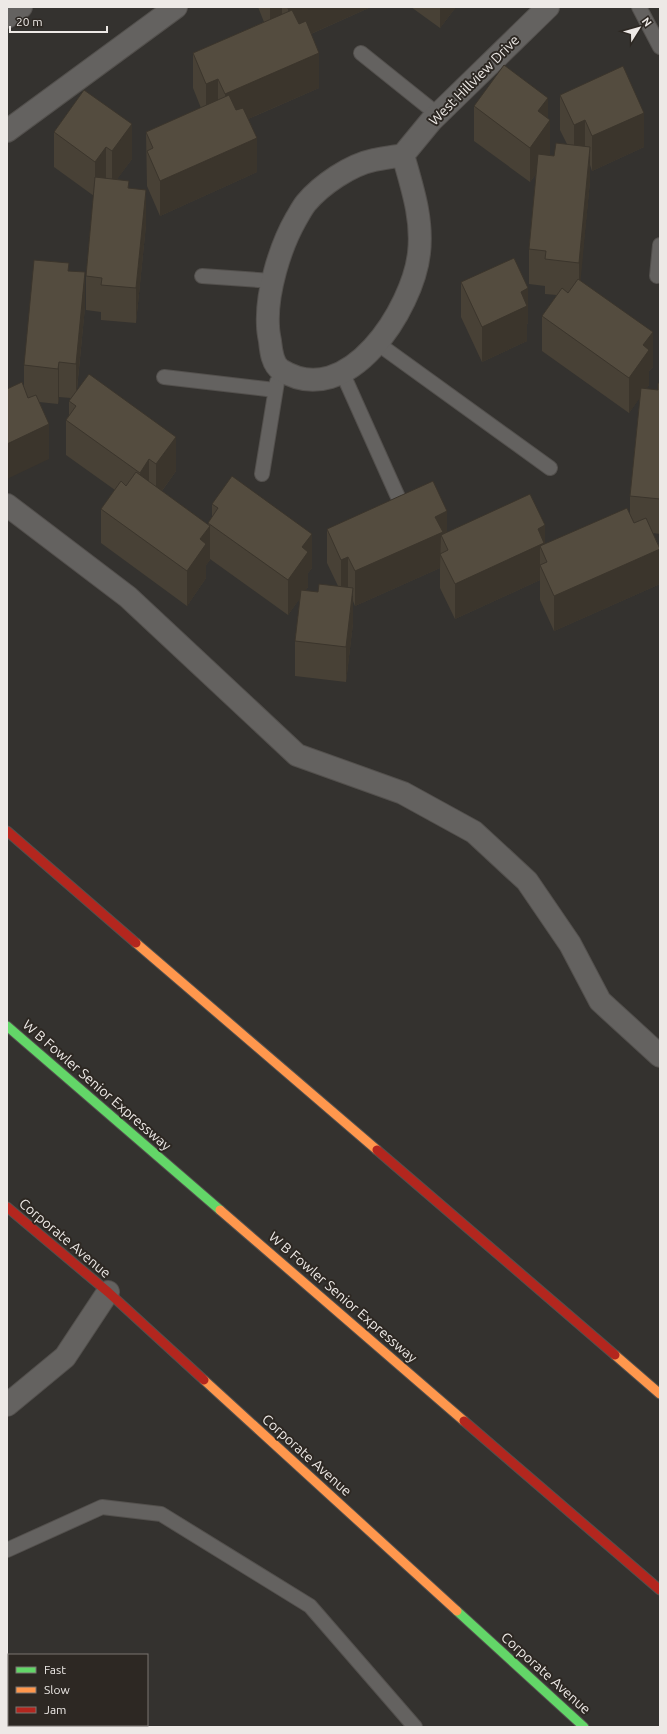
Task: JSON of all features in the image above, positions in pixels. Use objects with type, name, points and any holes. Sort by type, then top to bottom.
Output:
[{"type":"main road","points":[[7,831],[660,1394]]},
{"type":"main road","name":"W B Fowler Senior Expressway","points":[[7,1026],[660,1590]]},
{"type":"main road","name":"Corporate Avenue","points":[[7,1207],[108,1292],[584,1727]]},
{"type":"street","points":[[7,17],[21,7]]},
{"type":"street","points":[[7,131],[176,7]]},
{"type":"street","name":"West Hillview Drive","points":[[403,155],[437,114],[548,7]]},
{"type":"street","points":[[403,155],[416,200],[419,227],[419,252],[416,274],[407,296],[393,320],[377,343],[364,358],[336,375],[319,379],[278,380],[271,354],[268,325],[273,281],[279,258],[290,230],[305,204],[326,185],[345,172],[372,160],[403,155]]},
{"type":"street","points":[[7,505],[128,597],[297,755],[403,793],[474,832],[527,881],[570,944],[600,1001],[660,1056]]},
{"type":"street","points":[[7,1405],[65,1357],[108,1292]]},
{"type":"lane","points":[[639,7],[660,47]]},
{"type":"lane","points":[[361,53],[437,114]]},
{"type":"lane","points":[[657,276],[660,245]]},
{"type":"lane","points":[[202,276],[273,281]]},
{"type":"lane","points":[[377,343],[550,468]]},
{"type":"lane","points":[[342,372],[402,506]]},
{"type":"lane","points":[[164,377],[278,380],[262,474]]},
{"type":"lane","points":[[7,1550],[102,1507],[161,1514],[310,1606],[415,1727]]},
{"type":"building","points":[[292,10],[299,24],[306,21],[319,53],[225,94],[218,79],[206,84],[193,53]]},
{"type":"building","points":[[504,65],[548,98],[538,111],[550,120],[530,148],[474,106]]},
{"type":"building","points":[[623,66],[644,113],[592,136],[585,120],[574,125],[560,95]]},
{"type":"building","points":[[84,90],[132,124],[112,151],[106,147],[95,162],[54,132]]},
{"type":"building","points":[[229,95],[236,110],[243,108],[257,138],[160,181],[147,151],[153,148],[146,132]]},
{"type":"building","points":[[556,143],[590,147],[579,263],[545,259],[546,251],[529,249],[538,154],[554,156]]},
{"type":"building","points":[[95,177],[129,181],[128,188],[146,190],[136,288],[101,285],[102,278],[86,276]]},
{"type":"building","points":[[514,258],[528,288],[521,292],[527,306],[482,327],[461,282]]},
{"type":"building","points":[[34,260],[69,263],[68,271],[85,272],[76,364],[59,362],[58,369],[24,365]]},
{"type":"building","points":[[578,279],[653,332],[643,345],[649,350],[629,378],[542,316],[562,288],[568,293]]},
{"type":"building","points":[[89,374],[176,437],[156,464],[149,459],[140,473],[66,420],[76,406],[69,401]]},
{"type":"building","points":[[22,382],[28,398],[36,395],[49,424],[7,444],[7,389]]},
{"type":"building","points":[[658,383],[660,383],[660,499],[630,496],[641,388],[658,390]]},
{"type":"building","points":[[136,472],[210,526],[200,539],[206,544],[187,571],[101,509],[121,481],[126,486]]},
{"type":"building","points":[[232,476],[312,534],[302,547],[308,552],[288,580],[208,523],[218,508],[212,504]]},
{"type":"building","points":[[433,481],[447,511],[435,517],[443,532],[355,571],[348,557],[341,560],[327,529]]},
{"type":"building","points":[[530,494],[545,525],[538,529],[544,543],[455,584],[440,554],[448,550],[441,535]]},
{"type":"building","points":[[627,508],[634,523],[646,518],[660,549],[554,596],[540,565],[547,562],[540,546]]},
{"type":"building","points":[[319,584],[353,588],[346,647],[295,641],[301,590],[318,592]]},
{"type":"traffic: fast","points":[[7,1026],[220,1210]]},
{"type":"traffic: fast","points":[[457,1611],[584,1727]]},
{"type":"traffic: slow","points":[[136,943],[377,1150]]},
{"type":"traffic: slow","points":[[220,1210],[464,1421]]},
{"type":"traffic: slow","points":[[615,1355],[660,1394]]},
{"type":"traffic: slow","points":[[204,1380],[457,1611]]},
{"type":"traffic: jam","points":[[7,831],[136,943]]},
{"type":"traffic: jam","points":[[377,1150],[615,1355]]},
{"type":"traffic: jam","points":[[7,1207],[108,1292],[204,1380]]},
{"type":"traffic: jam","points":[[464,1421],[660,1590]]}]
